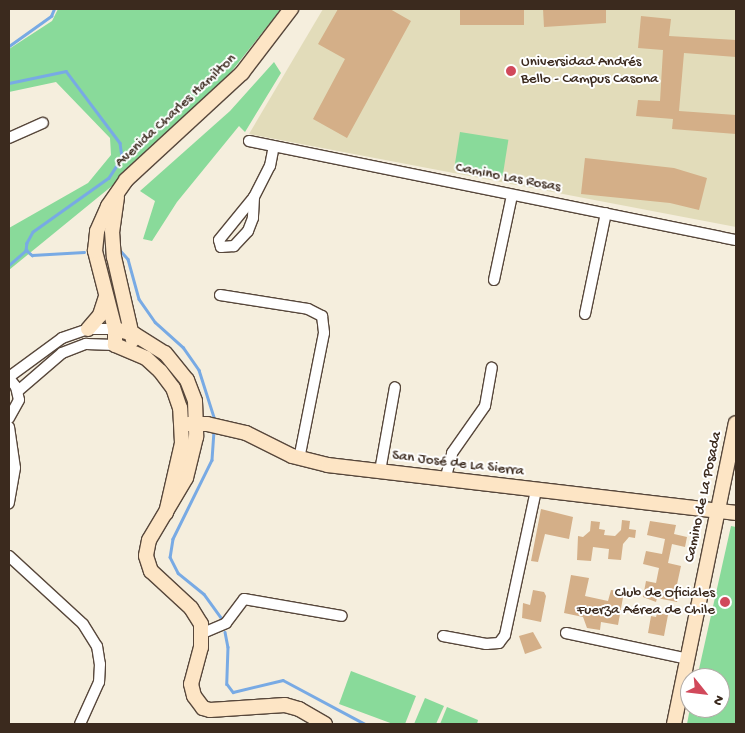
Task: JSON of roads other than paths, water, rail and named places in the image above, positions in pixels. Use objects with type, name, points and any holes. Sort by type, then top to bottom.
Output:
[{"type":"street","name":"Avenida Charles Hamilton","points":[[115,344],[115,328],[96,258],[95,238],[103,214],[119,189],[140,166],[242,73],[291,9]]},
{"type":"street","points":[[9,138],[42,123]]},
{"type":"street","name":"Camino Las Rosas","points":[[249,141],[512,195],[606,212],[736,240]]},
{"type":"street","points":[[254,197],[253,218],[248,231],[234,246],[220,247],[219,240],[254,197],[270,166],[274,146]]},
{"type":"street","name":"Avenida Charles Hamilton","points":[[119,189],[112,242],[134,334],[132,351]]},
{"type":"street","points":[[494,280],[512,195]]},
{"type":"street","points":[[585,314],[606,212]]},
{"type":"street","points":[[88,329],[100,315],[106,295]]},
{"type":"street","points":[[220,295],[308,309],[322,316],[324,333],[299,459]]},
{"type":"street","points":[[9,418],[18,405],[18,391],[9,378],[53,343],[88,329],[115,328],[134,334],[158,347],[180,368],[192,389],[197,423],[186,478],[149,540],[147,564],[156,577],[191,608],[203,633],[192,684],[194,696],[203,708],[218,711],[285,705],[299,709],[325,724]]},
{"type":"street","points":[[18,391],[67,350],[93,343],[115,344],[146,358],[167,379],[177,398],[183,425],[177,472],[166,513]]},
{"type":"street","points":[[446,480],[452,453],[485,406],[492,368]]},
{"type":"street","points":[[380,471],[395,387]]},
{"type":"street","name":"Camino de La Posada","points":[[674,724],[736,422]]},
{"type":"street","name":"San José de La Sierra","points":[[183,425],[197,423],[246,433],[299,459],[446,480],[736,513]]},
{"type":"street","points":[[9,427],[15,476],[9,504]]},
{"type":"street","points":[[443,636],[486,644],[499,643],[505,635],[536,490]]},
{"type":"street","points":[[9,556],[83,624],[97,646],[100,664],[99,682],[80,724]]},
{"type":"street","points":[[203,633],[226,623],[244,599],[342,616]]},
{"type":"street","points":[[566,633],[688,658]]},
{"type":"waterway","points":[[9,46],[51,16],[54,9]]},
{"type":"waterway","points":[[9,83],[66,71],[120,143],[122,158],[109,178],[33,232],[27,243],[26,250],[32,255],[84,252]]},
{"type":"waterway","points":[[119,249],[128,259],[139,299],[155,322],[183,347],[199,370],[215,420]]},
{"type":"waterway","points":[[9,265],[26,250]]},
{"type":"waterway","points":[[214,431],[212,460],[173,539],[170,557],[178,573],[204,594],[221,617]]},
{"type":"waterway","points":[[225,632],[228,647],[227,684],[233,692],[283,680],[365,724]]},
{"type":"place","name":"Universidad Andrés Bello - Campus Casona","points":[[511,71]]},
{"type":"place","name":"Club de Oficiales Fuerza Aérea de Chile","points":[[725,602]]}]
